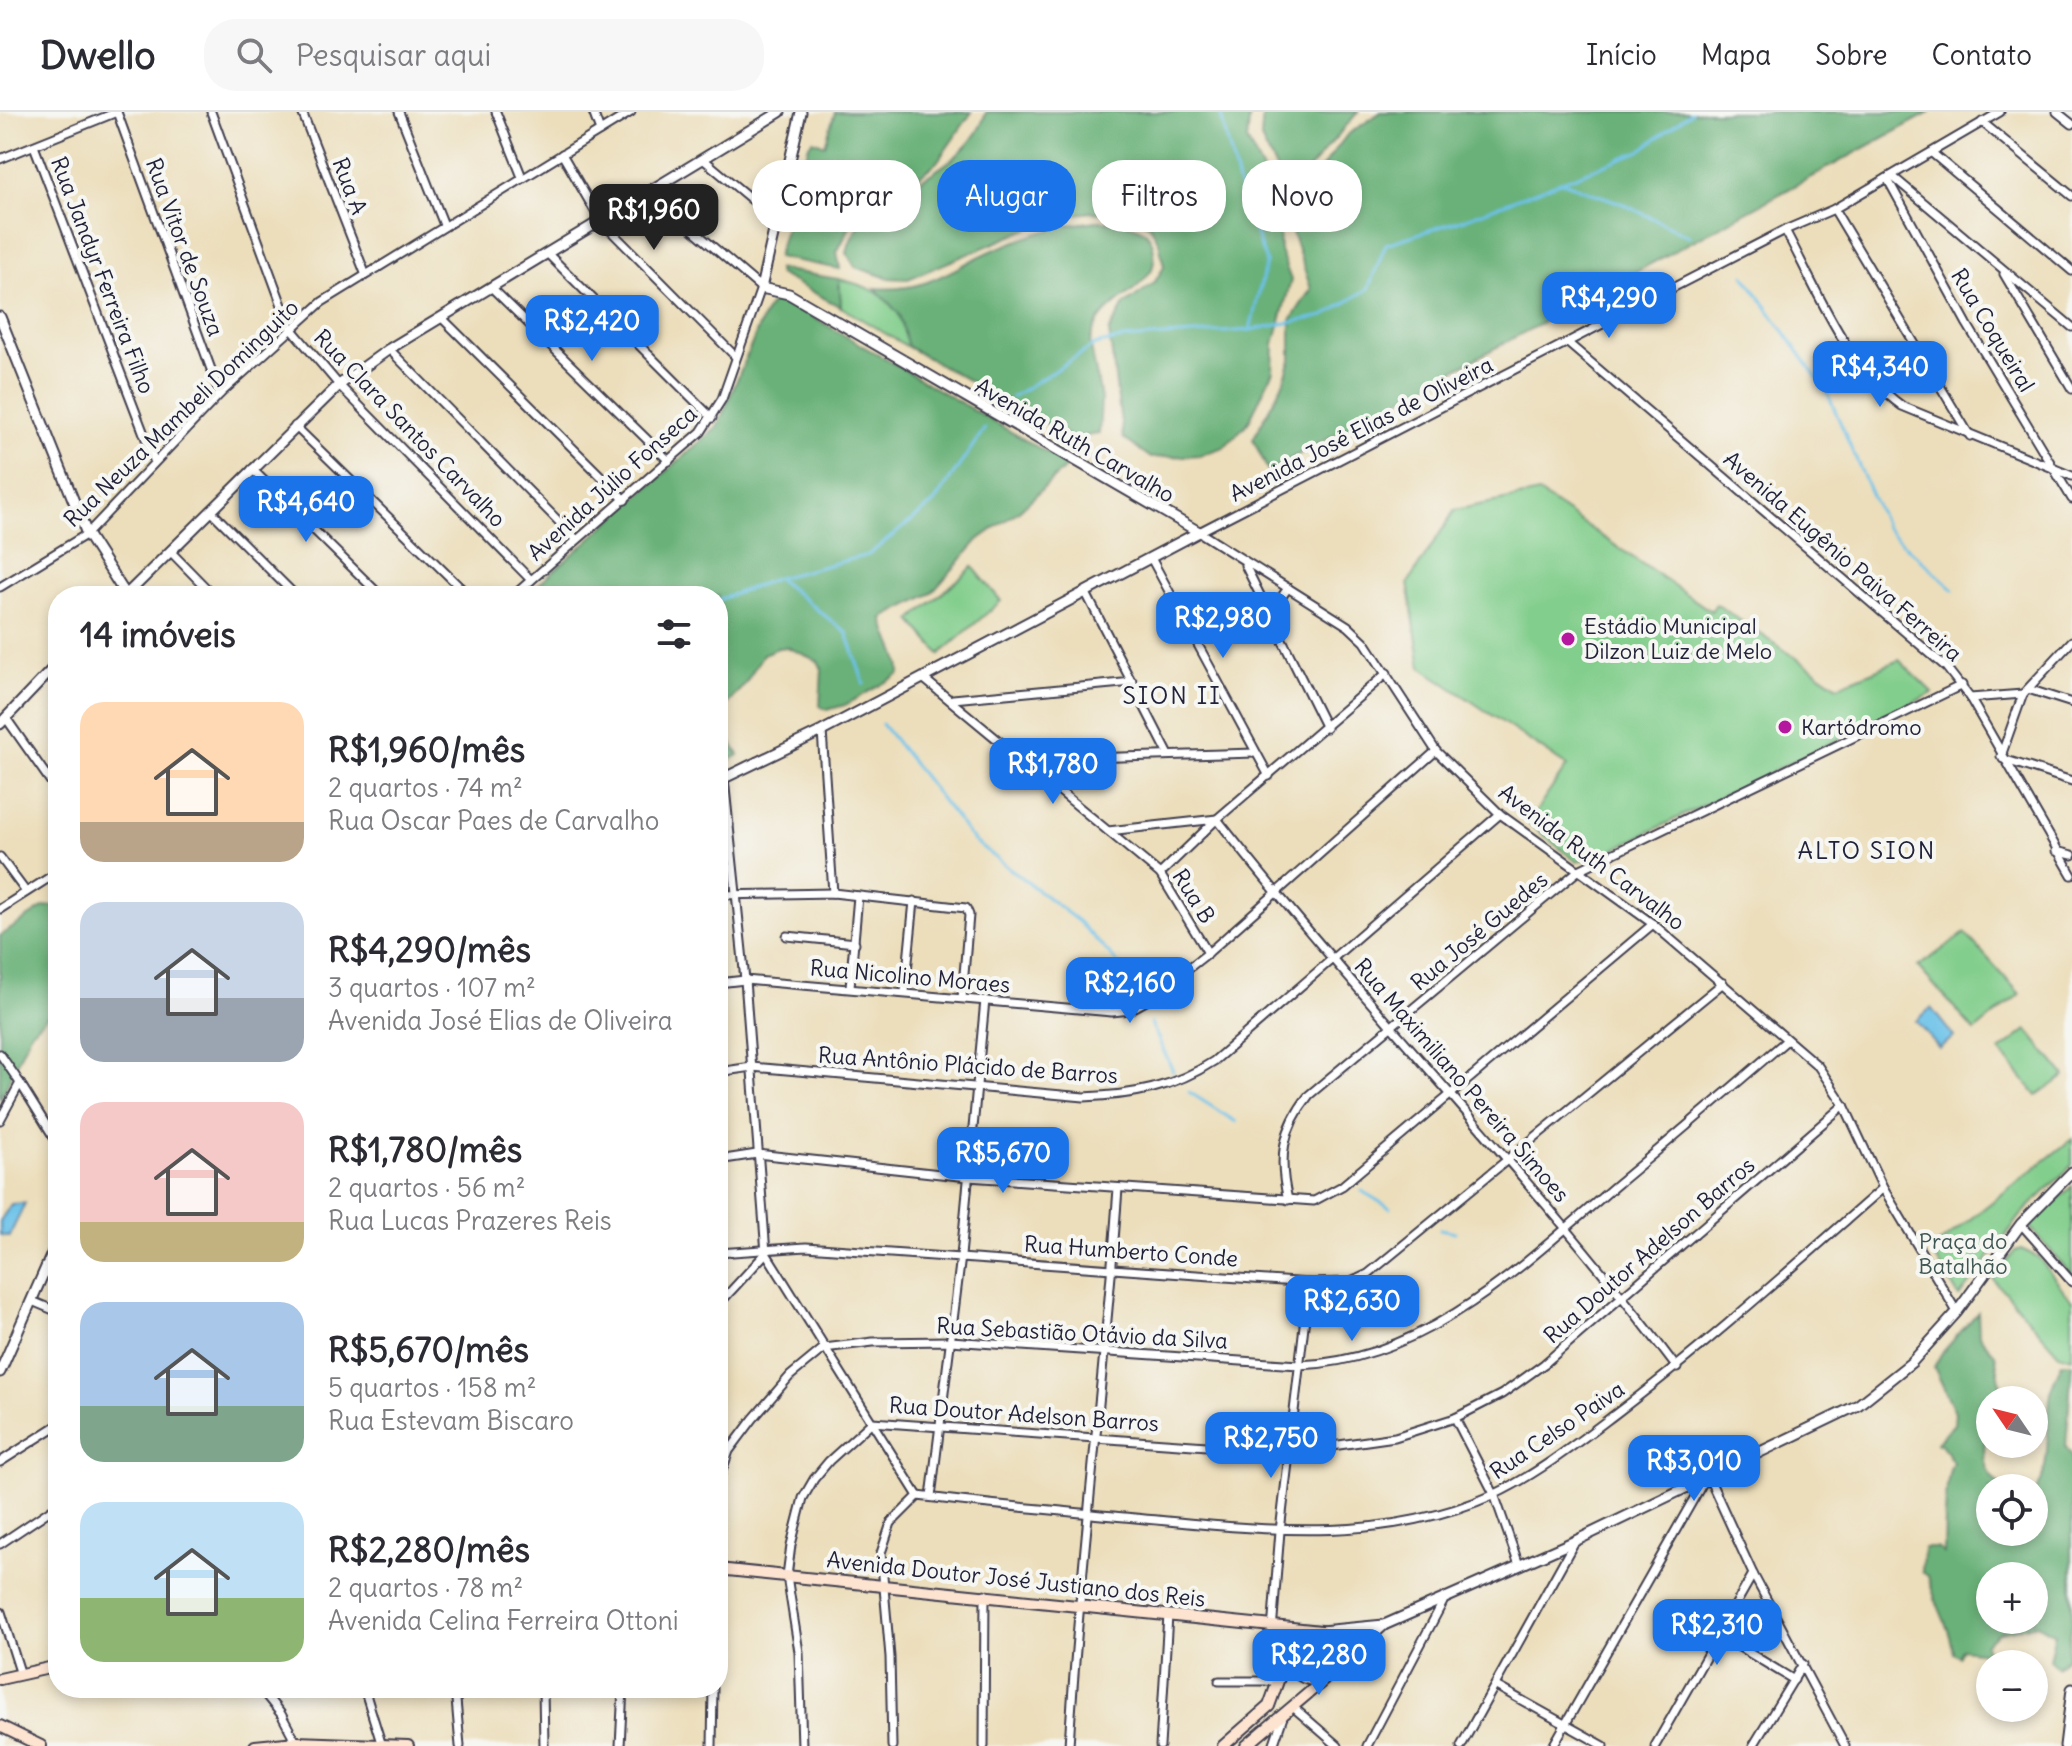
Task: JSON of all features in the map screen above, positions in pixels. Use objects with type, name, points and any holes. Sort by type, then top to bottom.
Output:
[{"type":"main road","name":"Avenida Doutor José Justiano dos Reis","points":[[728,1570],[985,1594],[1316,1631]]},
{"type":"main road","points":[[1223,1746],[1269,1706],[1274,1681],[1293,1641],[1316,1631],[1336,1643],[1338,1663],[1330,1675],[1246,1746]]},
{"type":"main road","points":[[1289,1650],[1289,1662],[1304,1679],[1330,1675]]},
{"type":"main road","points":[[0,1679],[48,1668]]},
{"type":"main road","points":[[0,1726],[41,1746]]},
{"type":"main road","points":[[255,1746],[296,1742],[408,1746]]},
{"type":"street","points":[[0,159],[117,112]]},
{"type":"street","name":"Rua Vitor de Souza","points":[[117,112],[220,394]]},
{"type":"street","name":"Rua Clara Santos Carvalho","points":[[211,112],[290,327],[339,385],[531,580]]},
{"type":"street","name":"Rua A","points":[[302,112],[365,273]]},
{"type":"street","points":[[399,112],[444,225]]},
{"type":"street","points":[[496,112],[522,177]]},
{"type":"street","points":[[593,112],[600,131]]},
{"type":"street","name":"Rua Neuza Mambeli Dominguito","points":[[0,587],[87,534],[154,460],[290,327],[365,273],[631,112]]},
{"type":"street","points":[[136,586],[339,385],[389,349],[780,112]]},
{"type":"street","name":"Avenida Júlio Fonseca","points":[[790,160],[801,112]]},
{"type":"street","name":"Avenida José Elias de Oliveira","points":[[728,777],[822,731],[1199,532],[1785,230],[1834,209],[2000,112]]},
{"type":"street","points":[[2057,112],[2072,124]]},
{"type":"street","points":[[1982,122],[2072,196]]},
{"type":"street","name":"Rua Jandyr Ferreira Filho","points":[[34,146],[154,460]]},
{"type":"street","points":[[1932,153],[2072,271]]},
{"type":"street","points":[[562,154],[600,220],[736,357]]},
{"type":"street","points":[[703,159],[752,200]]},
{"type":"street","points":[[1889,177],[2072,327]]},
{"type":"street","name":"Rua Coqueiral","points":[[1889,177],[1967,324],[2059,472],[2072,499]]},
{"type":"street","points":[[649,192],[761,288]]},
{"type":"street","points":[[1834,209],[1970,436]]},
{"type":"street","points":[[1785,230],[1861,369],[1880,390],[1902,406],[2072,476]]},
{"type":"street","name":"Avenida Júlio Fonseca","points":[[524,586],[669,461],[712,418],[761,288],[773,232]]},
{"type":"street","points":[[548,254],[712,418]]},
{"type":"street","points":[[2001,269],[2072,389]]},
{"type":"street","points":[[492,288],[669,461]]},
{"type":"street","name":"Avenida Ruth Carvalho","points":[[761,288],[789,294],[1199,532],[1348,626],[1365,642],[1387,673],[1436,751],[1500,814],[1653,924],[1818,1066],[1844,1105],[1883,1188],[1957,1312]]},
{"type":"street","points":[[0,317],[87,534],[120,586]]},
{"type":"street","points":[[442,318],[625,500]]},
{"type":"street","name":"Avenida Eugênio Paiva Ferreira","points":[[1569,344],[1962,685],[2072,875]]},
{"type":"street","points":[[389,349],[576,539]]},
{"type":"street","points":[[295,426],[459,586]]},
{"type":"street","points":[[252,469],[371,586]]},
{"type":"street","points":[[212,512],[286,586]]},
{"type":"street","points":[[171,552],[204,586]]},
{"type":"street","points":[[1151,558],[1269,776]]},
{"type":"street","points":[[1244,562],[1326,728]]},
{"type":"street","points":[[1268,616],[1288,588]]},
{"type":"street","points":[[1086,593],[1169,755]]},
{"type":"street","points":[[2072,641],[2025,691],[2002,757],[2072,781]]},
{"type":"street","points":[[1160,874],[1217,819],[1387,673]]},
{"type":"street","points":[[48,674],[3,721],[48,779]]},
{"type":"street","name":"Rua B","points":[[923,678],[953,699],[1021,760],[1160,874],[1208,953]]},
{"type":"street","points":[[953,699],[1133,682]]},
{"type":"street","name":"Rua José Guedes","points":[[1288,1200],[1281,1159],[1294,1114],[1309,1095],[1579,870],[1962,685]]},
{"type":"street","points":[[1970,698],[2025,691],[2072,703]]},
{"type":"street","points":[[822,731],[833,893]]},
{"type":"street","name":"Rua Nicolino Moraes","points":[[728,982],[745,980],[850,987],[1112,1012],[1130,1010],[1148,1000],[1208,953],[1436,751]]},
{"type":"street","points":[[1021,760],[1255,753]]},
{"type":"street","name":"Rua Antônio Plácido de Barros","points":[[728,1071],[752,1067],[1084,1097],[1125,1096],[1189,1078],[1214,1061],[1500,814]]},
{"type":"street","points":[[728,817],[745,980],[766,1250],[918,1496],[901,1511],[885,1534],[881,1553],[890,1657],[892,1746]]},
{"type":"street","points":[[1108,831],[1217,819]]},
{"type":"street","name":"Rua Maximiliano Pereira Simoes","points":[[1217,819],[1275,892],[1623,1295],[1677,1368]]},
{"type":"street","points":[[2056,851],[2072,855]]},
{"type":"street","points":[[0,857],[26,892]]},
{"type":"street","points":[[0,909],[48,878]]},
{"type":"street","points":[[728,894],[833,893],[966,908],[969,915],[962,998]]},
{"type":"street","points":[[850,987],[858,896]]},
{"type":"street","points":[[905,992],[914,901]]},
{"type":"street","points":[[728,1158],[757,1154],[968,1177],[1314,1201],[1328,1196],[1451,1096],[1653,924]]},
{"type":"street","points":[[787,936],[855,943]]},
{"type":"street","name":"Rua Humberto Conde","points":[[728,1252],[766,1250],[961,1256],[1309,1283],[1351,1282],[1368,1274],[1508,1163],[1723,983]]},
{"type":"street","points":[[931,1497],[942,1429],[980,1087],[985,1000]]},
{"type":"street","name":"Rua Sebastião Otávio da Silva","points":[[824,1348],[873,1342],[950,1341],[1299,1365],[1335,1364],[1418,1335],[1470,1305],[1566,1228],[1787,1040]]},
{"type":"street","points":[[0,1054],[48,1128]]},
{"type":"street","points":[[0,1120],[20,1083]]},
{"type":"street","name":"Rua Doutor Adelson Barros","points":[[802,1746],[799,1652],[787,1576],[803,1498],[829,1461],[872,1422],[1290,1452],[1395,1437],[1455,1418],[1502,1394],[1544,1364],[1844,1105]]},
{"type":"street","points":[[1330,1675],[1384,1625],[1443,1602],[1575,1541],[1858,1405],[1912,1362],[1957,1312],[2021,1224],[2072,1172]]},
{"type":"street","points":[[1069,1746],[1077,1605],[1097,1436],[1118,1188]]},
{"type":"street","name":"Rua Celso Paiva","points":[[918,1496],[1280,1531],[1390,1525],[1494,1494],[1583,1438],[1677,1368],[1883,1188]]},
{"type":"street","points":[[2021,1224],[2072,1282]]},
{"type":"street","points":[[728,1294],[766,1250]]},
{"type":"street","points":[[0,1372],[5,1348],[32,1301],[48,1263]]},
{"type":"street","points":[[1219,1681],[1274,1681],[1271,1626],[1309,1283]]},
{"type":"street","points":[[32,1301],[48,1308]]},
{"type":"street","points":[[729,1451],[772,1395],[824,1348]]},
{"type":"street","points":[[1455,1418],[1494,1494],[1519,1565]]},
{"type":"street","points":[[0,1462],[48,1431]]},
{"type":"street","points":[[1707,1478],[1753,1574],[1843,1745]]},
{"type":"street","points":[[1553,1746],[1707,1478]]},
{"type":"street","points":[[0,1544],[48,1512]]},
{"type":"street","points":[[1461,1746],[1575,1541]]},
{"type":"street","points":[[1655,1746],[1753,1574]]},
{"type":"street","points":[[984,1746],[985,1594]]},
{"type":"street","points":[[1367,1746],[1443,1602]]},
{"type":"street","points":[[1,1612],[21,1675]]},
{"type":"street","points":[[1160,1746],[1168,1615]]},
{"type":"street","name":"Avenida Doutor José Justiano dos Reis","points":[[1316,1631],[1384,1625]]},
{"type":"street","points":[[1718,1634],[1794,1680]]},
{"type":"street","points":[[1753,1746],[1803,1664]]},
{"type":"street","points":[[1496,1686],[1604,1746]]},
{"type":"street","points":[[2065,1746],[2072,1689]]},
{"type":"street","points":[[268,1698],[296,1742]]},
{"type":"street","points":[[367,1698],[382,1745]]},
{"type":"street","points":[[456,1698],[460,1746]]},
{"type":"street","points":[[543,1698],[544,1746]]},
{"type":"street","points":[[620,1746],[622,1698]]},
{"type":"street","points":[[712,1746],[713,1698]]},
{"type":"street","points":[[1293,1707],[1338,1746]]},
{"type":"street","points":[[1273,1746],[1283,1715]]},
{"type":"green space","points":[[835,112],[972,112],[937,162],[921,175],[921,160],[805,160],[813,140],[825,145]]},
{"type":"green space","points":[[986,112],[1250,112],[1247,141],[1257,160],[1242,160],[1242,232],[1279,232],[1280,251],[1291,280],[1274,344],[1273,371],[1248,423],[1224,447],[1200,455],[1151,458],[1123,438],[1109,332],[1124,305],[1154,283],[1164,267],[1159,242],[1153,232],[1226,232],[1226,160],[1092,160],[1092,212],[1076,214],[1076,160],[950,160],[975,136]]},
{"type":"green space","points":[[1263,112],[1358,112],[1317,160],[1272,160],[1261,139]]},
{"type":"green space","points":[[1381,112],[1931,112],[1268,471],[1253,439],[1283,383],[1291,360],[1291,320],[1311,289],[1292,232],[1362,232],[1362,160],[1328,160],[1347,135]]},
{"type":"green space","points":[[936,170],[937,232],[1021,232],[908,279],[888,278],[855,267],[847,253],[855,232],[921,232],[921,180]]},
{"type":"green space","points":[[1092,221],[1092,232],[1145,232],[1153,244],[1154,255],[1150,272],[1100,319],[1090,342],[1101,399],[1099,434],[1073,438],[908,347],[899,314],[875,288],[894,289],[924,283],[1021,239],[1043,232],[1076,232],[1076,224]]},
{"type":"green space","points":[[784,232],[847,232],[837,252],[840,269],[777,257]]},
{"type":"green space","points":[[778,269],[839,279],[841,307],[778,274]]},
{"type":"green space","points":[[839,279],[866,287],[887,300],[901,318],[908,347],[841,307]]},
{"type":"green space","points":[[780,298],[1068,465],[1020,510],[978,540],[932,593],[883,618],[900,674],[845,705],[827,710],[820,706],[822,669],[818,661],[787,647],[763,654],[745,684],[728,704],[728,586],[536,586],[718,426],[772,301]]},
{"type":"green space","name":"Estádio Municipal Dilzon Luiz de Melo","points":[[1539,493],[1711,611],[1716,604],[1838,686],[1899,660],[1933,693],[1602,855],[1577,862],[1528,823],[1567,766],[1421,667],[1408,583],[1455,510]]},
{"type":"green space","points":[[973,567],[1001,601],[940,654],[911,620]]},
{"type":"green space","points":[[728,738],[739,755],[728,761]]},
{"type":"green space","points":[[48,906],[48,1015],[31,1031],[0,1100],[0,936]]},
{"type":"green space","points":[[1965,933],[2020,994],[1975,1031],[1918,967]]},
{"type":"green space","points":[[2027,1030],[2065,1076],[2037,1096],[2000,1051]]},
{"type":"green space","name":"Praça do Batalhão","points":[[2072,1139],[2072,1165],[2023,1213],[1959,1297],[1931,1250]]},
{"type":"green space","points":[[2072,1186],[2072,1275],[2029,1226]]},
{"type":"green space","points":[[2021,1249],[2038,1257],[2072,1301],[2072,1358],[2059,1354],[1993,1279],[2015,1251]]},
{"type":"green space","points":[[1978,1312],[1979,1335],[1995,1354],[2001,1386],[1976,1386],[1976,1458],[1985,1458],[1990,1474],[1976,1474],[1976,1546],[2048,1546],[2048,1474],[2043,1474],[2048,1458],[2050,1398],[2061,1363],[2072,1363],[2066,1447],[2072,1456],[2072,1622],[2067,1657],[2057,1667],[2049,1660],[2055,1634],[2048,1630],[2048,1562],[1976,1562],[1976,1634],[1997,1634],[1985,1644],[1986,1650],[1961,1649],[1959,1657],[1953,1653],[1928,1576],[1922,1572],[1923,1548],[1937,1548],[1944,1553],[1946,1492],[1953,1462],[1941,1444],[1936,1443],[1954,1424],[1955,1412],[1934,1367],[1941,1354]]},
{"type":"green space","points":[[1314,1637],[1328,1643],[1334,1657],[1328,1671],[1314,1677],[1300,1671],[1294,1657],[1300,1643]]},
{"type":"water","points":[[1931,1008],[1954,1037],[1939,1048],[1916,1021]]},
{"type":"water","points":[[25,1203],[9,1237],[0,1235],[0,1221],[11,1204]]},
{"type":"waterway","points":[[1220,112],[1240,190],[1266,262],[1250,330]]},
{"type":"waterway","points":[[1012,397],[1095,345],[1122,339],[1250,330],[1324,316],[1368,289],[1386,244],[1464,219],[1640,151],[1691,112]]},
{"type":"waterway","points":[[1560,181],[1621,203],[1689,236]]},
{"type":"waterway","points":[[1744,275],[1827,392],[1886,528],[1954,590]]},
{"type":"waterway","points":[[728,596],[777,578],[868,555],[934,503],[985,428]]},
{"type":"waterway","points":[[777,578],[847,633],[864,684]]},
{"type":"waterway","points":[[882,724],[974,841],[1079,922],[1133,979]]},
{"type":"waterway","points":[[1151,1023],[1173,1071]]},
{"type":"waterway","points":[[1189,1092],[1236,1122]]},
{"type":"waterway","points":[[1362,1191],[1390,1208]]},
{"type":"waterway","points":[[1440,1229],[1455,1232]]},
{"type":"place","name":"Estádio Municipal Dilzon Luiz de Melo","points":[[1568,639]]},
{"type":"place","name":"Kartódromo","points":[[1785,727]]},
{"type":"district","name":"SION II","points":[[1172,696]]},
{"type":"district","name":"ALTO SION","points":[[1867,851]]}]
